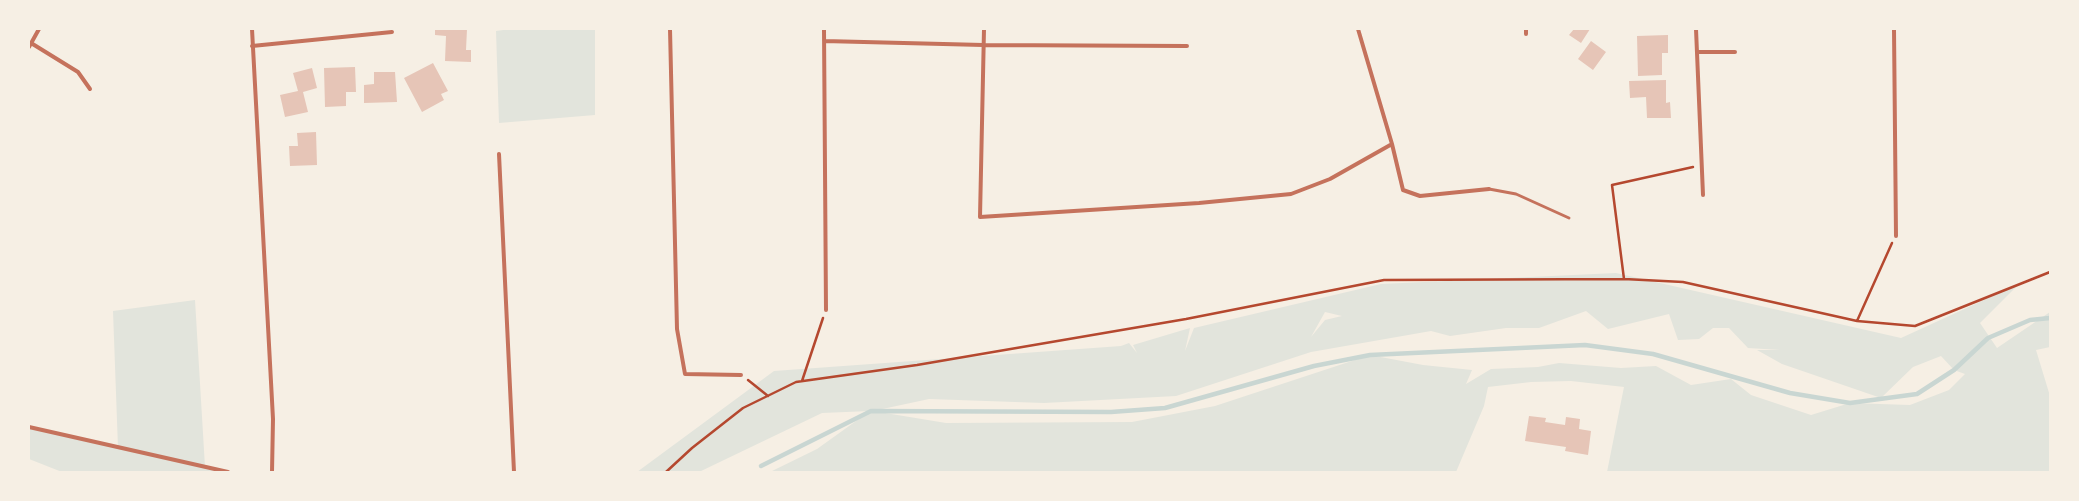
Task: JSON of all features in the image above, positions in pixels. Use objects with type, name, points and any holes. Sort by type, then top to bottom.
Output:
[{"type":"street","points":[[29,47],[39,29]]},
{"type":"street","points":[[252,29],[273,419],[272,472]]},
{"type":"street","points":[[670,29],[677,329],[685,374],[741,375]]},
{"type":"street","points":[[824,29],[826,310]]},
{"type":"street","points":[[984,29],[980,217],[1200,203],[1291,194],[1330,179],[1392,144]]},
{"type":"street","points":[[1358,29],[1392,144],[1403,190],[1420,196],[1489,189]]},
{"type":"street","points":[[1696,29],[1702,195]]},
{"type":"street","points":[[1894,29],[1896,236]]},
{"type":"street","points":[[252,46],[392,32]]},
{"type":"street","points":[[824,41],[983,45],[1187,46]]},
{"type":"street","points":[[31,43],[78,72],[90,89]]},
{"type":"street","points":[[1697,52],[1735,52]]},
{"type":"street","points":[[499,154],[514,472]]},
{"type":"street","points":[[29,427],[228,472]]},
{"type":"lane","points":[[1489,189],[1516,194],[1569,218]]},
{"type":"path","points":[[1624,279],[1612,185],[1701,165]]},
{"type":"path","points":[[1857,322],[1896,236]]},
{"type":"path","points":[[666,472],[692,448],[744,408],[796,382],[917,365],[1078,337],[1384,280],[1624,279],[1683,282],[1857,322],[1915,326],[2050,272]]},
{"type":"path","points":[[802,381],[826,310]]},
{"type":"path","points":[[741,375],[768,396]]},
{"type":"shaded area","points":[[511,29],[595,29],[595,115],[499,123],[496,31]]},
{"type":"shaded area","points":[[1616,273],[1901,338],[2019,284],[1980,323],[1997,348],[2050,312],[2050,347],[2036,350],[2050,396],[2050,472],[1607,472],[1624,387],[1571,381],[1531,382],[1488,387],[1484,406],[1456,472],[770,472],[817,449],[870,411],[822,413],[699,472],[637,472],[774,371],[1121,346],[1129,343],[1137,353],[1133,345],[1190,328],[1185,351],[1194,328],[1381,284]],"holes":[[[1586,311],[1608,329],[1669,314],[1678,340],[1699,339],[1713,328],[1729,328],[1748,348],[1780,350],[1757,350],[1782,364],[1881,398],[1913,367],[1941,356],[1954,370],[1965,374],[1949,390],[1910,405],[1850,403],[1811,415],[1751,395],[1731,379],[1691,385],[1656,366],[1621,368],[1559,363],[1538,367],[1491,369],[1466,384],[1472,370],[1423,365],[1370,355],[1215,406],[1132,422],[946,423],[873,411],[929,399],[1044,403],[1176,396],[1311,352],[1431,331],[1450,336],[1506,328],[1539,328]],[[1325,312],[1342,316],[1325,320],[1311,337]]]},
{"type":"shaded area","points":[[195,300],[205,467],[228,472],[62,472],[29,459],[29,427],[118,448],[113,311]]},
{"type":"building","points":[[435,29],[467,29],[466,50],[471,50],[471,62],[445,61],[446,36],[435,35]]},
{"type":"building","points":[[1574,29],[1590,29],[1581,43],[1569,35]]},
{"type":"building","points":[[1668,35],[1668,53],[1662,53],[1662,75],[1638,76],[1637,36]]},
{"type":"building","points":[[1591,41],[1606,52],[1593,70],[1578,59]]},
{"type":"building","points":[[433,63],[448,91],[441,94],[444,100],[422,112],[404,78]]},
{"type":"building","points":[[355,67],[356,92],[346,92],[346,106],[325,107],[324,68]]},
{"type":"building","points":[[312,68],[317,88],[303,92],[308,112],[285,117],[280,95],[298,91],[293,73]]},
{"type":"building","points":[[374,72],[395,72],[397,102],[364,103],[364,85],[374,84]]},
{"type":"building","points":[[1666,80],[1666,103],[1670,102],[1671,118],[1647,118],[1646,97],[1630,98],[1629,81]]},
{"type":"building","points":[[316,132],[317,165],[290,166],[289,146],[298,146],[297,133]]},
{"type":"building","points":[[1529,416],[1546,418],[1545,422],[1565,425],[1566,417],[1580,419],[1579,429],[1591,431],[1588,455],[1565,451],[1566,447],[1525,441]]},
{"type":"waterway","points":[[761,466],[871,411],[1111,412],[1165,408],[1314,366],[1370,355],[1585,345],[1653,354],[1790,393],[1850,403],[1917,394],[1954,370],[1988,338],[2030,320],[2050,318]]}]
